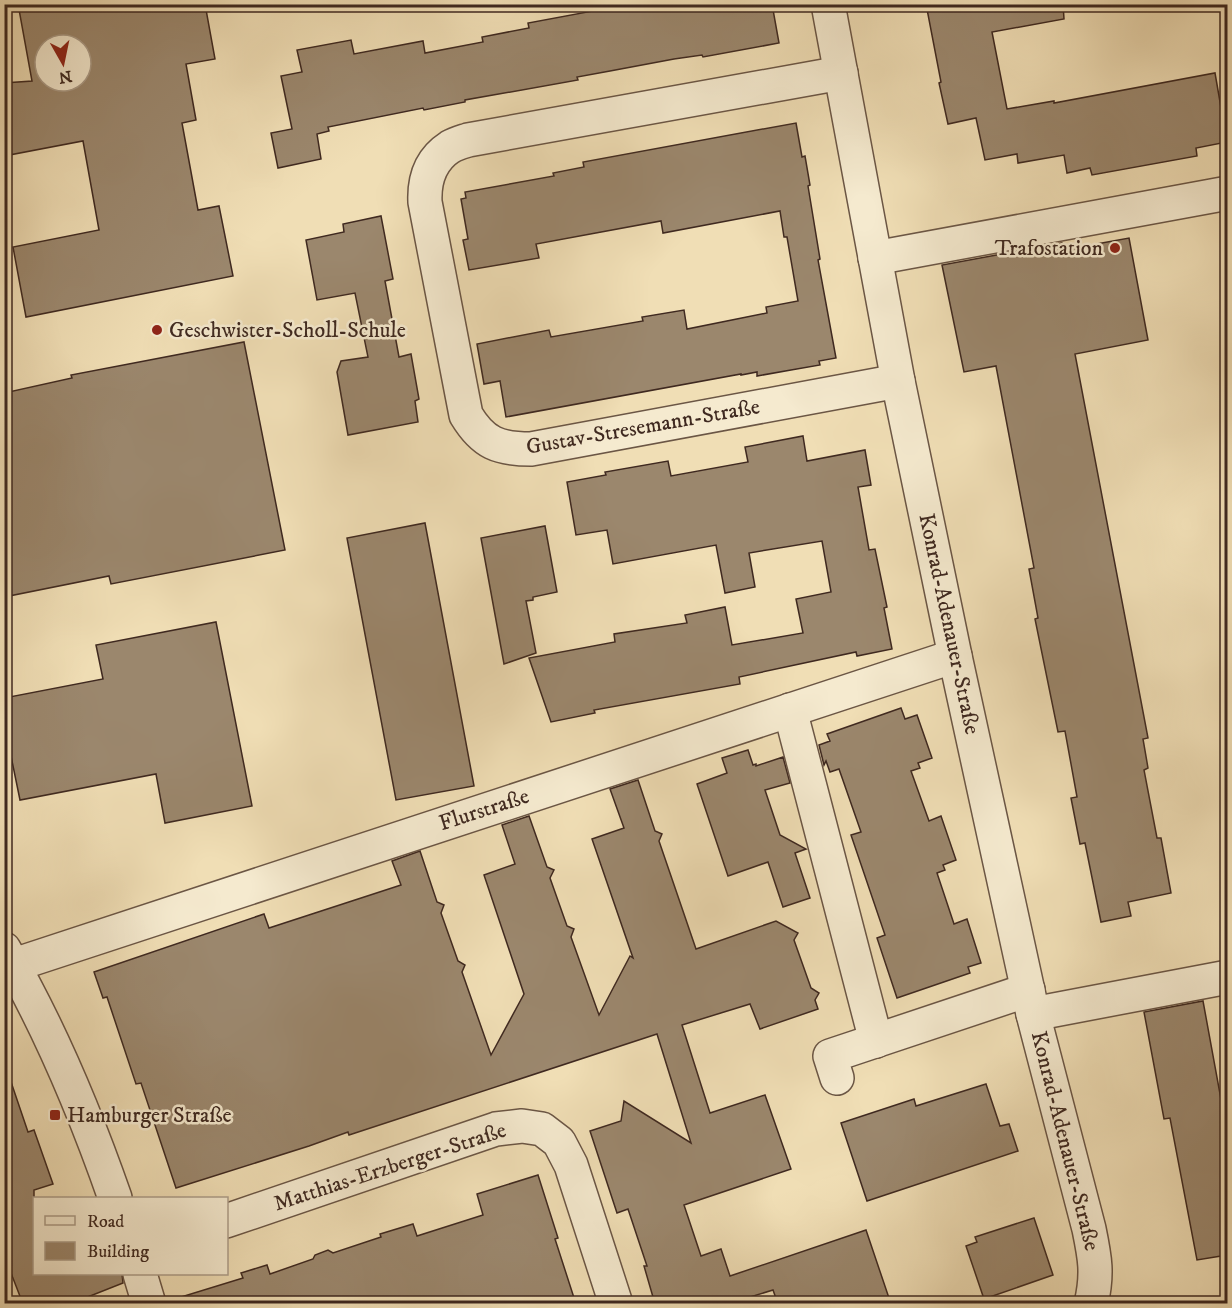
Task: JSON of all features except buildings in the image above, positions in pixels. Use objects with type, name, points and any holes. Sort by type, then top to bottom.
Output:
[{"type":"street","name":"Konrad-Adenauer-Straße","points":[[828,4],[898,381],[955,656],[1031,1002],[1089,1229],[1095,1260],[1096,1285],[1091,1304]]},
{"type":"street","name":"Gustav-Stresemann-Straße","points":[[841,73],[468,140],[451,146],[434,162],[426,182],[425,202],[466,415],[474,428],[495,444],[512,449],[531,449],[898,381]]},
{"type":"street","points":[[875,258],[1227,193]]},
{"type":"street","name":"Flurstraße","points":[[11,968],[955,656]]},
{"type":"street","points":[[790,710],[876,1041]]},
{"type":"street","points":[[11,968],[48,1030],[88,1125],[115,1197]]},
{"type":"street","name":"Konrad-Adenauer-Straße","points":[[837,1078],[830,1056],[876,1041],[1031,1002],[1227,977]]},
{"type":"street","name":"Matthias-Erzberger-Straße","points":[[228,1220],[496,1129],[522,1125],[542,1129],[559,1142],[571,1165],[616,1304]]},
{"type":"street","points":[[140,1275],[149,1304]]},
{"type":"place","name":"Trafostation","points":[[1115,248]]},
{"type":"place","name":"Geschwister-Scholl-Schule","points":[[157,330]]},
{"type":"place","name":"Hamburger Straße","points":[[55,1115]]}]
